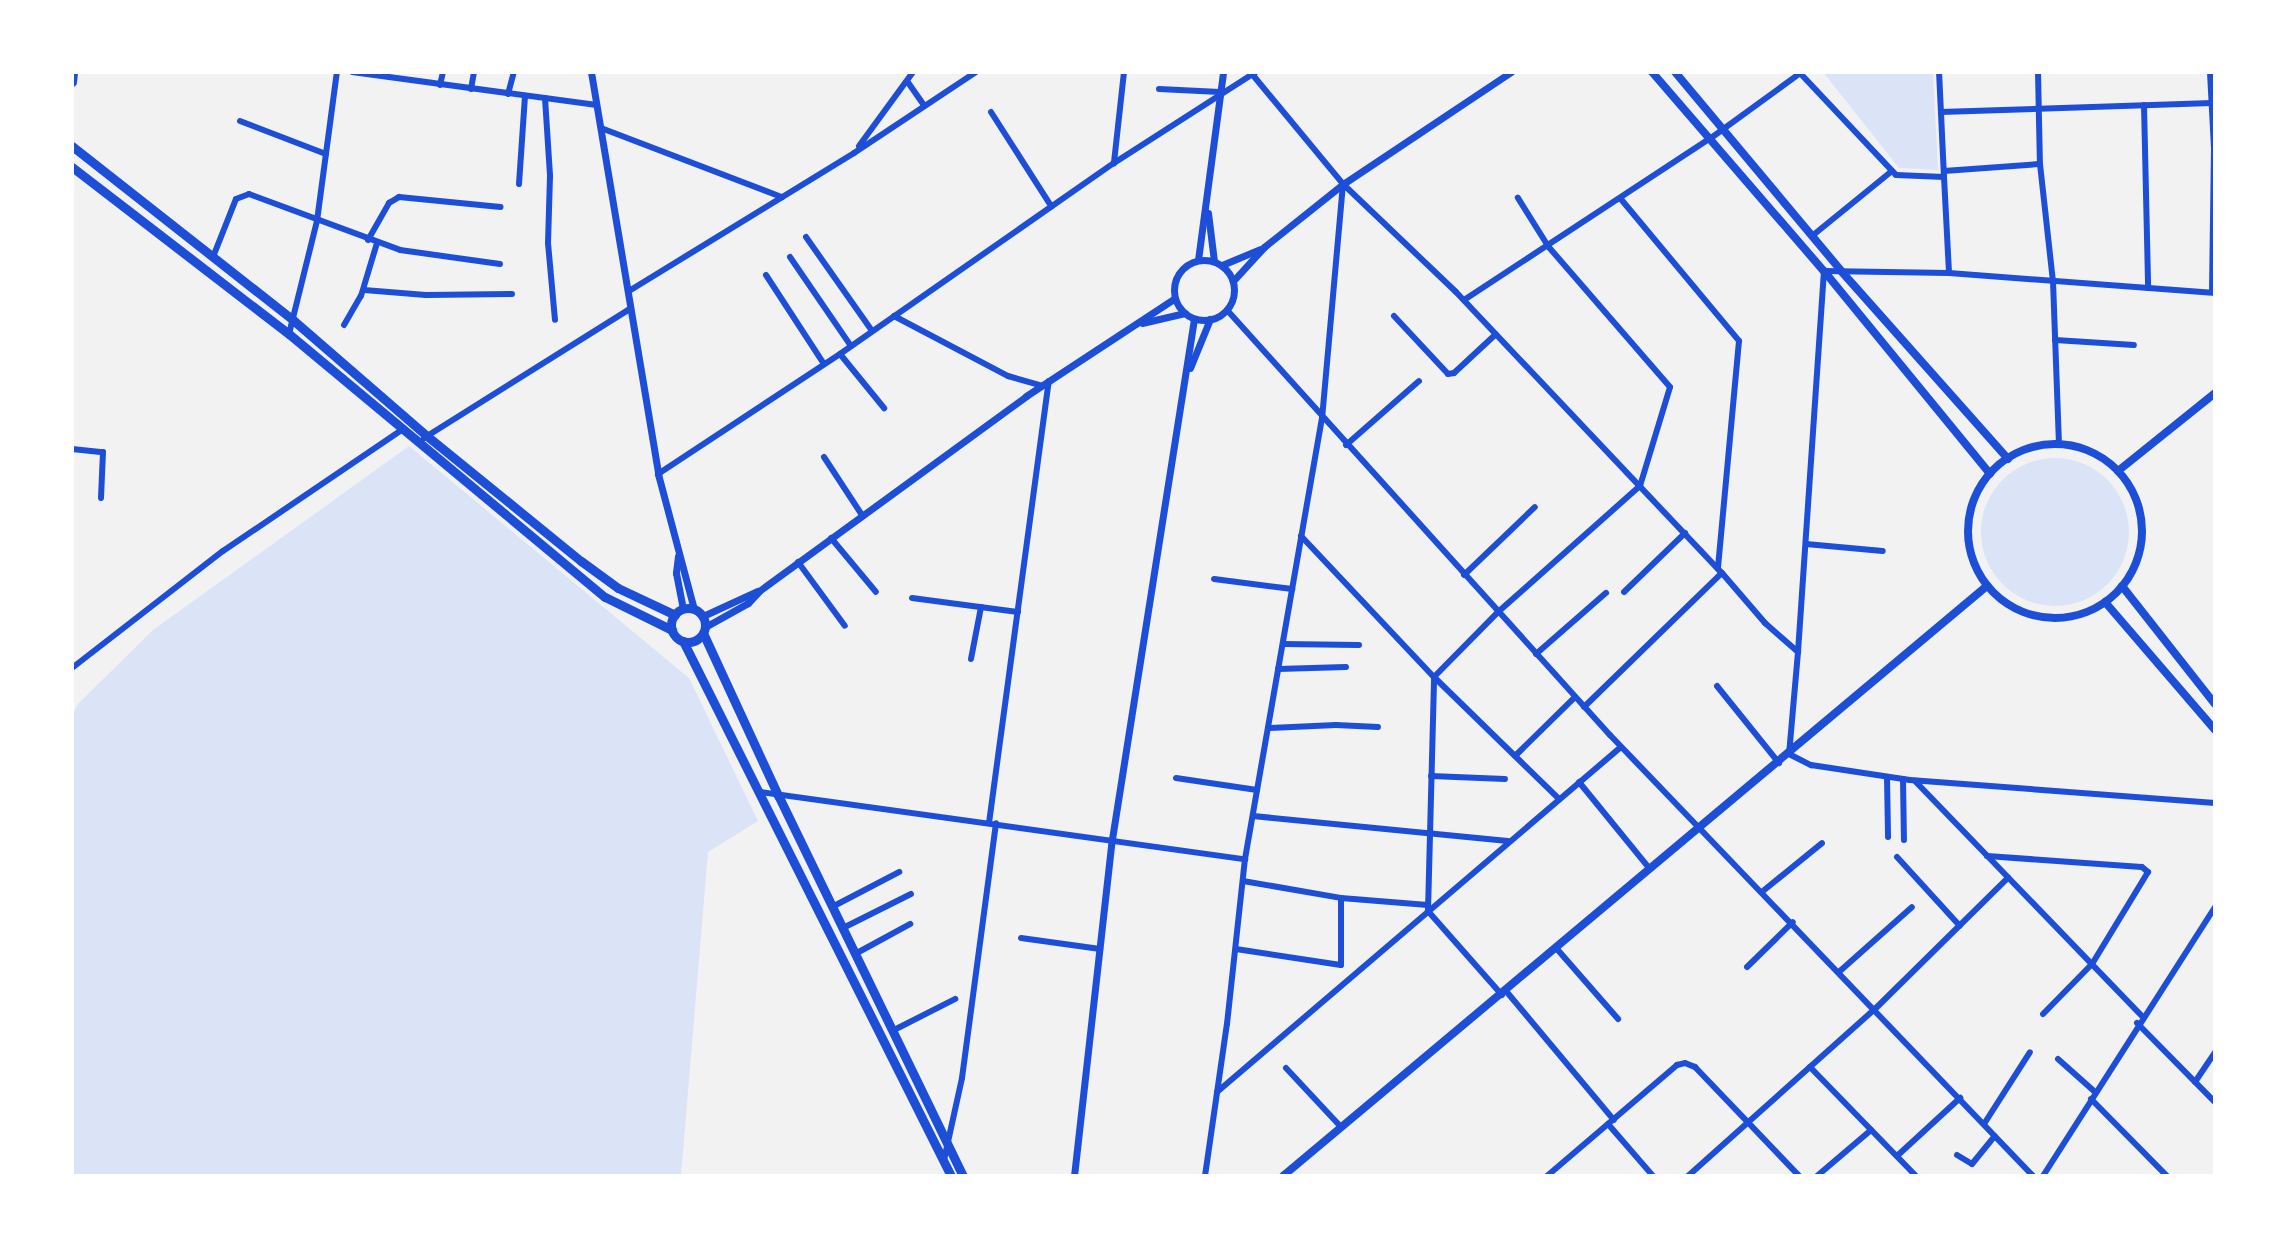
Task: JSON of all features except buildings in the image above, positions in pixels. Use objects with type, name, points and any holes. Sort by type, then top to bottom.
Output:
[{"type":"main road","points":[[72,82],[73,72]]},
{"type":"main road","points":[[1652,72],[1824,271],[1990,474]]},
{"type":"main road","points":[[1675,72],[1842,272],[2008,459]]},
{"type":"main road","points":[[72,146],[293,320],[423,439],[605,597],[672,630],[683,641],[951,1176]]},
{"type":"main road","points":[[72,167],[289,334],[404,428],[423,439],[606,580],[679,612],[694,609],[703,616],[704,630],[778,795],[963,1176]]},
{"type":"main road","points":[[2118,471],[2215,393]]},
{"type":"main road","points":[[2059,444],[2081,448],[2118,471],[2134,494],[2142,521],[2141,549],[2131,575],[2105,602],[2090,612],[2062,619],[2034,616],[2008,605],[1987,586],[1973,562],[1967,534],[1971,506],[1990,474],[2008,459],[2029,448],[2059,444]]},
{"type":"main road","points":[[1283,1176],[1702,828],[1987,586]]},
{"type":"main road","points":[[2122,586],[2215,704]]},
{"type":"main road","points":[[2105,602],[2215,730]]},
{"type":"main road","points":[[672,630],[679,612]]},
{"type":"main road","points":[[683,641],[695,641],[704,630]]},
{"type":"street","points":[[289,334],[317,221],[337,72]]},
{"type":"street","points":[[352,72],[597,105]]},
{"type":"street","points":[[440,85],[443,72]]},
{"type":"street","points":[[471,89],[474,72]]},
{"type":"street","points":[[508,94],[514,72]]},
{"type":"street","points":[[591,72],[658,474],[678,555],[687,573],[694,609]]},
{"type":"street","points":[[854,153],[913,72]]},
{"type":"street","points":[[629,291],[854,153],[976,72]]},
{"type":"street","points":[[1114,163],[1124,72]]},
{"type":"street","points":[[1198,260],[1222,72]]},
{"type":"street","points":[[1264,247],[1218,263],[1198,260],[1181,270],[1173,288],[1175,298],[1185,313],[1194,319],[1210,319],[1227,310],[1232,301],[1233,281],[1264,247],[1343,184],[1511,72]]},
{"type":"street","points":[[658,474],[840,354],[1114,163],[1254,73],[1343,184],[1466,301],[1711,138],[1800,72],[1896,175],[1944,174],[2040,164]]},
{"type":"street","points":[[1939,72],[1949,273]]},
{"type":"street","points":[[2038,72],[2040,164],[2053,281],[2059,444]]},
{"type":"street","points":[[2210,72],[2213,88],[2214,292],[1949,273],[1824,271],[1789,754],[1811,765],[1915,781],[2215,803]]},
{"type":"street","points":[[907,81],[924,105]]},
{"type":"street","points":[[1159,89],[1220,94]]},
{"type":"street","points":[[519,184],[525,96]]},
{"type":"street","points":[[545,98],[550,176],[548,243],[555,320]]},
{"type":"street","points":[[1941,112],[2212,103]]},
{"type":"street","points":[[2144,105],[2148,288]]},
{"type":"street","points":[[991,112],[1051,206]]},
{"type":"street","points":[[240,121],[326,154]]},
{"type":"street","points":[[601,128],[782,197]]},
{"type":"street","points":[[1812,236],[1892,171]]},
{"type":"street","points":[[1205,1176],[1245,859],[1322,419],[1343,184]]},
{"type":"street","points":[[213,257],[240,196],[249,194],[368,240],[418,255],[500,264]]},
{"type":"street","points":[[368,240],[389,203],[399,197],[501,207]]},
{"type":"street","points":[[1428,908],[1434,677],[1498,612],[1640,486],[1670,387],[1548,246],[1518,198]]},
{"type":"street","points":[[1584,707],[1720,570],[1739,341],[1620,198]]},
{"type":"street","points":[[1207,203],[1218,263],[1233,281]]},
{"type":"street","points":[[806,237],[872,331]]},
{"type":"street","points":[[344,325],[364,290],[377,243]]},
{"type":"street","points":[[790,257],[851,346]]},
{"type":"street","points":[[766,275],[824,364]]},
{"type":"street","points":[[364,290],[426,295],[512,294]]},
{"type":"street","points":[[1456,292],[1720,570],[1765,623],[1798,652]]},
{"type":"street","points":[[704,630],[734,613],[798,562],[1046,383],[1175,298]]},
{"type":"street","points":[[423,439],[631,308]]},
{"type":"street","points":[[1227,310],[1322,419],[1621,747],[1793,922],[2033,1176]]},
{"type":"street","points":[[1136,324],[1185,313]]},
{"type":"street","points":[[894,316],[984,365],[1046,383]]},
{"type":"street","points":[[1394,316],[1448,374],[1454,373],[1496,334]]},
{"type":"street","points":[[1074,1176],[1112,839],[1194,319]]},
{"type":"street","points":[[1184,382],[1210,319]]},
{"type":"street","points":[[2055,340],[2134,345]]},
{"type":"street","points":[[840,354],[884,408]]},
{"type":"street","points":[[1346,445],[1419,381]]},
{"type":"street","points":[[944,1161],[962,1078],[1046,383]]},
{"type":"street","points":[[72,668],[223,551],[404,428]]},
{"type":"street","points":[[72,449],[103,452],[101,498]]},
{"type":"street","points":[[824,457],[862,515]]},
{"type":"street","points":[[1464,575],[1535,507]]},
{"type":"street","points":[[1624,592],[1685,533]]},
{"type":"street","points":[[1301,536],[1434,677],[1559,799]]},
{"type":"street","points":[[831,538],[876,592]]},
{"type":"street","points":[[1806,544],[1883,551]]},
{"type":"street","points":[[678,555],[679,612]]},
{"type":"street","points":[[798,562],[845,626]]},
{"type":"street","points":[[1214,579],[1292,589]]},
{"type":"street","points":[[703,616],[759,591]]},
{"type":"street","points":[[1536,654],[1606,593]]},
{"type":"street","points":[[912,598],[1018,612]]},
{"type":"street","points":[[971,659],[981,607]]},
{"type":"street","points":[[1283,644],[1359,645]]},
{"type":"street","points":[[1278,669],[1346,667]]},
{"type":"street","points":[[1717,686],[1779,763]]},
{"type":"street","points":[[1515,756],[1575,697]]},
{"type":"street","points":[[1268,728],[1378,727]]},
{"type":"street","points":[[1217,1092],[1428,908],[1621,747]]},
{"type":"street","points":[[1431,776],[1505,779]]},
{"type":"street","points":[[1887,777],[1888,837]]},
{"type":"street","points":[[1176,778],[1257,790]]},
{"type":"street","points":[[1903,779],[1904,840]]},
{"type":"street","points":[[1915,781],[2092,964],[2215,1102]]},
{"type":"street","points":[[1579,782],[1651,870]]},
{"type":"street","points":[[760,792],[1245,859]]},
{"type":"street","points":[[1253,816],[1509,841]]},
{"type":"street","points":[[1763,891],[1822,843]]},
{"type":"street","points":[[1987,856],[2146,870],[2148,876],[2092,964],[2043,1014]]},
{"type":"street","points":[[1897,857],[1960,926]]},
{"type":"street","points":[[832,907],[899,872]]},
{"type":"street","points":[[1688,1176],[1875,1009],[2008,878]]},
{"type":"street","points":[[1243,881],[1341,898],[1428,908],[1504,993],[1653,1176]]},
{"type":"street","points":[[842,928],[911,894]]},
{"type":"street","points":[[1236,949],[1341,965],[1341,898]]},
{"type":"street","points":[[1840,971],[1912,907]]},
{"type":"street","points":[[2043,1176],[2215,907]]},
{"type":"street","points":[[1747,967],[1793,922]]},
{"type":"street","points":[[855,954],[910,924]]},
{"type":"street","points":[[1021,938],[1100,949]]},
{"type":"street","points":[[1557,949],[1618,1019]]},
{"type":"street","points":[[892,1031],[955,999]]},
{"type":"street","points":[[1984,1124],[2030,1052]]},
{"type":"street","points":[[2195,1082],[2215,1052]]},
{"type":"street","points":[[2058,1059],[2167,1176]]},
{"type":"street","points":[[1547,1176],[1677,1065],[1685,1063],[1695,1067],[1799,1176]]},
{"type":"street","points":[[1810,1067],[1916,1176]]},
{"type":"street","points":[[1286,1068],[1340,1126]]},
{"type":"street","points":[[1897,1156],[1960,1098]]},
{"type":"street","points":[[1817,1176],[1871,1130]]},
{"type":"street","points":[[1957,1155],[1972,1164],[1995,1136]]},
{"type":"shaded area","points":[[1823,72],[1933,72],[1938,170],[1899,168]]},
{"type":"shaded area","points":[[409,446],[689,678],[758,821],[708,852],[681,1176],[72,1176],[72,715],[79,703],[153,630]]},
{"type":"shaded area","points":[[2055,458],[2083,463],[2108,479],[2124,504],[2129,532],[2124,560],[2108,585],[2083,601],[2055,606],[2027,601],[2002,585],[1986,560],[1981,532],[1986,504],[2002,479],[2027,463]]}]
